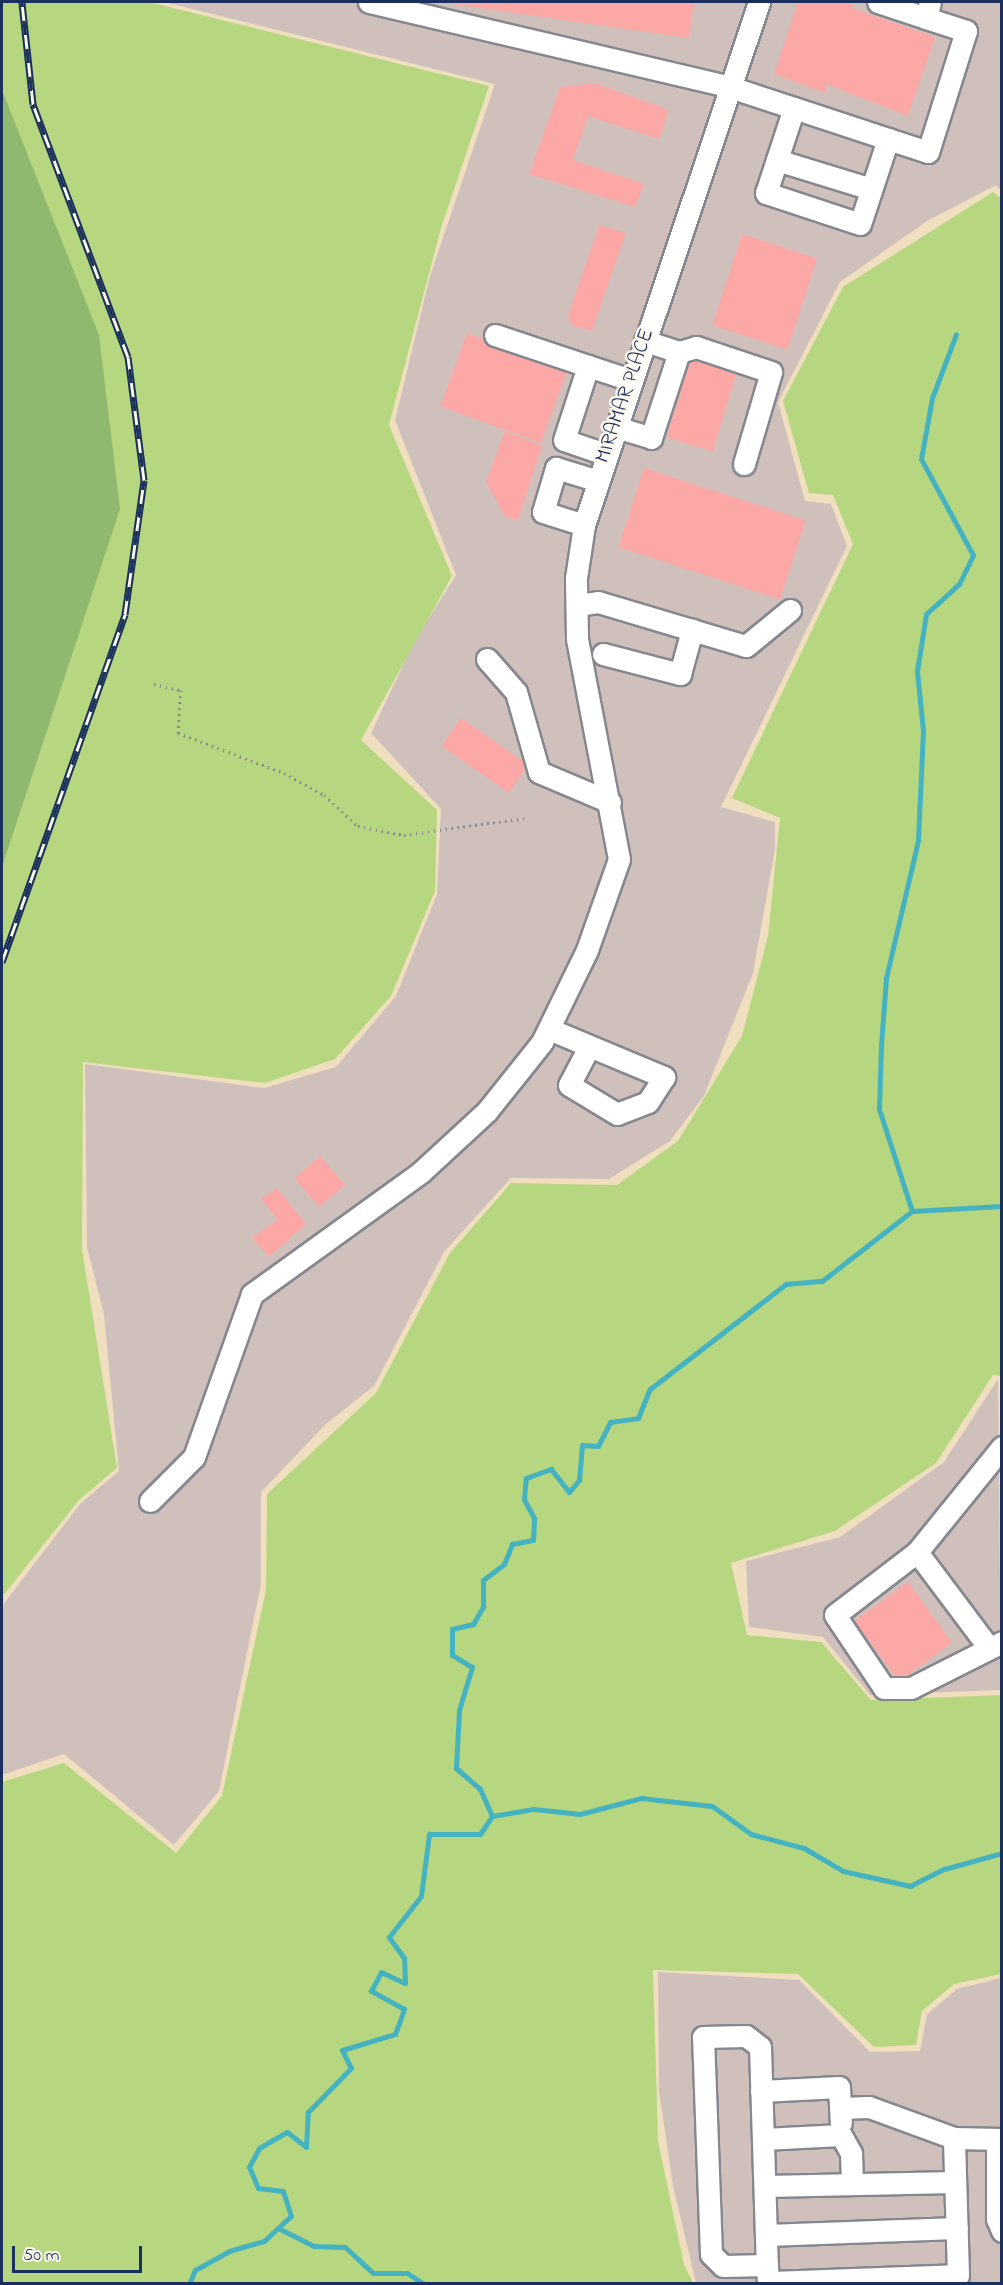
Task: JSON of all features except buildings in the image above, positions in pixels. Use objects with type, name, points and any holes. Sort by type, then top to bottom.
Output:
[{"type":"street","points":[[369,2],[730,87],[928,152],[966,31],[928,10],[878,2]]},
{"type":"street","name":"MIRAMAR PLACE","points":[[150,1501],[194,1457],[252,1294],[421,1172],[487,1111],[549,1029],[587,950],[619,859],[610,802],[583,685],[577,605],[584,525],[595,480],[645,341],[759,2]]},
{"type":"street","points":[[794,108],[766,193],[860,224],[888,139]]},
{"type":"street","points":[[777,160],[871,189]]},
{"type":"street","points":[[495,335],[631,380]]},
{"type":"street","points":[[645,341],[679,352],[696,347],[771,372],[744,464]]},
{"type":"street","points":[[615,427],[651,438],[679,352]]},
{"type":"street","points":[[588,366],[564,440],[605,454]]},
{"type":"street","points":[[584,525],[543,512],[556,468],[595,480]]},
{"type":"street","points":[[577,605],[598,602],[746,646],[790,610]]},
{"type":"street","points":[[603,654],[680,674],[692,630]]},
{"type":"street","points":[[487,659],[516,692],[539,772],[610,802]]},
{"type":"street","points":[[549,1029],[590,1047]]},
{"type":"street","points":[[917,1552],[995,1645],[911,1688],[884,1688],[835,1614],[917,1552],[1002,1447]]},
{"type":"street","points":[[767,2265],[723,2266],[711,2254],[704,2037],[746,2036],[760,2048],[768,2282],[958,2275],[954,2138]]},
{"type":"street","points":[[761,2091],[839,2087],[841,2135],[851,2153],[852,2184]]},
{"type":"street","points":[[840,2108],[869,2107],[910,2120],[954,2138],[999,2139],[997,2219],[1002,2231]]},
{"type":"street","points":[[763,2139],[841,2135]]},
{"type":"street","points":[[765,2186],[955,2182]]},
{"type":"street","points":[[766,2235],[957,2228]]},
{"type":"path","points":[[153,684],[180,690],[178,733],[284,773],[324,795],[358,826],[405,836],[525,818]]},
{"type":"shaded area","points":[[164,2],[1001,2],[1001,191],[996,185],[927,221],[840,282],[778,402],[805,501],[831,504],[847,546],[721,807],[775,822],[775,849],[753,973],[704,1096],[670,1141],[609,1179],[511,1178],[444,1252],[374,1386],[326,1424],[261,1492],[261,1584],[219,1791],[174,1845],[64,1754],[2,1775],[2,1606],[80,1504],[119,1471],[104,1315],[87,1247],[85,1064],[264,1088],[336,1067],[396,996],[437,894],[441,809],[371,733],[414,642],[456,575],[395,420],[430,276],[495,84]]},
{"type":"shaded area","points":[[998,1379],[1001,1690],[870,1695],[823,1637],[749,1627],[746,1561],[840,1537],[944,1462]]},
{"type":"shaded area","points":[[658,1972],[799,1980],[870,2052],[920,2051],[927,2014],[957,1989],[1001,1978],[1001,2283],[696,2283],[673,2186],[659,2091]]},
{"type":"green space","points":[[2,2],[149,2],[489,86],[441,228],[389,425],[452,576],[361,740],[437,810],[435,891],[391,996],[335,1059],[265,1083],[83,1062],[82,1249],[117,1468],[79,1500],[2,1597]]},
{"type":"green space","points":[[2,90],[99,335],[120,509],[2,867]]},
{"type":"green space","points":[[993,192],[1002,199],[1001,1376],[993,1375],[936,1463],[835,1531],[731,1563],[747,1635],[821,1642],[871,1700],[1001,1695],[1001,1974],[954,1984],[922,2011],[916,2045],[874,2047],[798,1974],[653,1970],[658,2141],[684,2265],[693,2283],[2,2283],[2,1782],[64,1763],[176,1853],[222,1796],[266,1590],[267,1494],[376,1393],[450,1253],[511,1183],[617,1185],[678,1141],[742,1036],[768,936],[780,818],[732,798],[853,544],[833,495],[809,493],[783,401],[843,287]]},
{"type":"waterway","points":[[912,1211],[879,1109],[881,1045],[886,978],[918,840],[923,731],[917,671],[926,614],[959,584],[973,555],[921,459],[932,398],[956,334]]},
{"type":"waterway","points":[[189,2284],[195,2270],[229,2251],[264,2241],[291,2216],[283,2191],[258,2188],[249,2167],[259,2148],[287,2132],[306,2147],[308,2112],[351,2068],[342,2050],[395,2034],[404,2009],[371,1991],[381,1972],[405,1983],[404,1958],[389,1937],[421,1896],[429,1834],[480,1834],[492,1816],[480,1789],[456,1768],[459,1710],[472,1667],[452,1655],[452,1629],[473,1624],[483,1607],[483,1580],[504,1564],[512,1544],[533,1540],[534,1518],[524,1499],[526,1478],[551,1469],[569,1492],[579,1480],[582,1445],[598,1446],[610,1422],[638,1418],[650,1389],[786,1284],[822,1281],[912,1211],[1002,1206]]},
{"type":"waterway","points":[[492,1816],[534,1809],[580,1814],[641,1798],[712,1806],[751,1834],[804,1848],[843,1871],[910,1886],[944,1869],[1002,1853]]},
{"type":"waterway","points":[[278,2228],[314,2246],[345,2247],[373,2273],[407,2273],[424,2284]]},
{"type":"railway","points":[[2,962],[125,614],[144,480],[128,357],[33,104],[22,2]]}]
